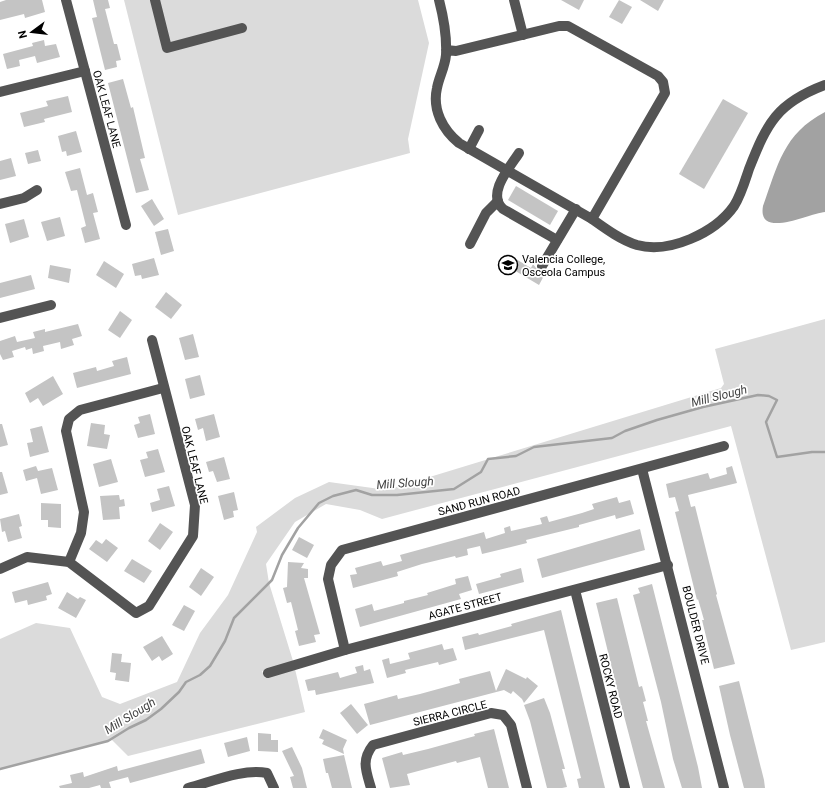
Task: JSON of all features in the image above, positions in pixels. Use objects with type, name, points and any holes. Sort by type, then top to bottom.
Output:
[{"type":"street","name":"OAK LEAF LANE","points":[[66,0],[126,225]]},
{"type":"street","points":[[155,0],[167,48],[242,28]]},
{"type":"street","points":[[439,0],[446,31],[446,57],[436,90],[437,109],[441,123],[449,135],[469,149],[576,209],[612,233],[637,245],[655,248],[676,243],[710,229],[723,218],[734,206],[763,134],[774,119],[786,105],[797,97],[825,85]]},
{"type":"street","points":[[514,0],[523,35]]},
{"type":"street","points":[[446,50],[456,51],[559,26],[568,26],[658,76],[663,82],[665,93],[592,219]]},
{"type":"street","points":[[0,92],[85,71]]},
{"type":"street","points":[[469,149],[479,130]]},
{"type":"street","points":[[519,153],[496,194],[498,201],[503,209],[558,240]]},
{"type":"street","points":[[0,204],[24,198],[37,190]]},
{"type":"street","points":[[470,244],[486,213],[498,201]]},
{"type":"street","points":[[542,266],[576,209]]},
{"type":"street","points":[[0,318],[51,305]]},
{"type":"street","name":"OAK LEAF LANE","points":[[69,562],[136,613],[149,606],[193,536],[195,505],[163,388],[152,340]]},
{"type":"street","points":[[0,569],[27,557],[69,562],[80,533],[84,512],[66,431],[69,419],[80,410],[163,388]]},
{"type":"street","name":"SAND RUN ROAD","points":[[345,650],[328,579],[331,565],[342,550],[724,446]]},
{"type":"street","name":"BOULDER DRIVE","points":[[642,469],[668,565],[724,788]]},
{"type":"street","name":"AGATE STREET","points":[[268,673],[345,650],[668,565]]},
{"type":"street","name":"ROCKY ROAD","points":[[575,590],[625,788]]},
{"type":"street","name":"SIERRA CIRCLE","points":[[370,788],[365,768],[366,754],[372,746],[491,713],[503,716],[511,725],[527,788]]},
{"type":"street","points":[[188,788],[248,772],[267,773],[274,788]]},
{"type":"shaded area","points":[[124,0],[418,0],[429,43],[408,139],[410,153],[178,215]]},
{"type":"shaded area","points":[[825,112],[825,212],[786,222],[776,223],[768,221],[763,216],[763,206],[778,164],[784,152],[800,130]]},
{"type":"shaded area","points":[[825,319],[825,642],[791,650],[731,426],[382,519],[360,510],[326,504],[295,522],[266,564],[269,583],[293,661],[262,671],[265,678],[295,669],[305,712],[128,756],[112,740],[0,769],[0,639],[36,623],[70,628],[102,697],[120,704],[177,682],[200,633],[228,595],[257,532],[256,527],[295,498],[329,482],[387,490],[721,388],[724,384],[715,349]]},
{"type":"building","points":[[6,0],[42,0],[45,12],[25,18],[24,14],[0,20],[0,2]]},
{"type":"building","points":[[93,0],[108,0],[110,8],[105,9],[114,44],[117,44],[121,60],[116,61],[117,67],[105,70],[92,18],[97,17]]},
{"type":"building","points":[[561,0],[584,0],[579,10]]},
{"type":"building","points":[[619,0],[632,7],[622,24],[609,17]]},
{"type":"building","points":[[640,0],[664,0],[658,11]]},
{"type":"building","points":[[44,40],[45,46],[56,44],[60,57],[37,63],[35,56],[19,60],[20,66],[7,69],[3,54],[33,46],[32,43]]},
{"type":"building","points":[[123,79],[131,108],[133,107],[145,158],[140,159],[149,190],[136,193],[108,83]]},
{"type":"building","points":[[68,96],[72,112],[44,119],[45,122],[24,127],[20,113],[48,106],[46,101]]},
{"type":"building","points":[[723,99],[748,113],[704,189],[679,174]]},
{"type":"building","points":[[76,131],[82,152],[67,156],[66,151],[62,152],[58,136]]},
{"type":"building","points":[[38,150],[41,161],[28,164],[25,153]]},
{"type":"building","points":[[11,158],[16,176],[0,180],[0,161]]},
{"type":"building","points":[[80,168],[87,195],[93,193],[98,212],[93,213],[100,239],[85,243],[81,228],[86,226],[77,190],[71,191],[65,172]]},
{"type":"building","points":[[516,186],[558,211],[550,225],[508,200]]},
{"type":"building","points":[[152,199],[164,219],[154,226],[141,206]]},
{"type":"building","points":[[60,217],[65,236],[47,241],[41,222]]},
{"type":"building","points":[[24,219],[29,237],[10,243],[5,224]]},
{"type":"building","points":[[168,229],[174,251],[161,255],[155,232]]},
{"type":"building","points":[[509,255],[531,268],[533,264],[539,272],[546,272],[539,285],[504,264]]},
{"type":"building","points":[[154,258],[159,275],[142,279],[141,275],[135,276],[132,264]]},
{"type":"building","points":[[104,261],[124,274],[116,288],[96,275]]},
{"type":"building","points":[[50,265],[71,269],[69,283],[48,278]]},
{"type":"building","points":[[31,275],[35,289],[0,298],[0,283]]},
{"type":"building","points":[[166,292],[182,305],[171,319],[155,307]]},
{"type":"building","points":[[120,311],[132,320],[120,338],[108,330]]},
{"type":"building","points":[[78,324],[82,336],[72,339],[74,345],[61,349],[60,342],[43,346],[44,351],[33,354],[32,348],[26,350],[25,347],[12,351],[14,357],[3,360],[0,354],[0,341],[15,336],[17,342],[35,338],[33,332],[45,329],[45,332]]},
{"type":"building","points":[[193,334],[199,357],[185,360],[179,338]]},
{"type":"building","points":[[127,357],[131,374],[77,388],[73,373],[96,367],[97,371],[114,366],[112,361]]},
{"type":"building","points":[[200,375],[205,395],[190,399],[185,379]]},
{"type":"building","points":[[53,376],[63,394],[43,406],[38,398],[30,403],[25,393]]},
{"type":"building","points":[[150,414],[155,434],[138,438],[134,425],[140,423],[138,417]]},
{"type":"building","points":[[214,414],[220,437],[206,441],[203,428],[198,430],[195,419]]},
{"type":"building","points":[[91,423],[105,425],[104,434],[110,435],[107,449],[87,446]]},
{"type":"building","points":[[0,424],[2,424],[8,445],[0,447]]},
{"type":"building","points":[[42,426],[49,452],[30,457],[27,443],[33,442],[30,429]]},
{"type":"building","points":[[158,449],[165,472],[145,477],[140,460],[148,458],[146,452]]},
{"type":"building","points":[[224,457],[230,479],[217,482],[213,471],[209,472],[206,462]]},
{"type":"building","points":[[111,459],[118,482],[99,487],[93,464]]},
{"type":"building","points":[[36,466],[38,471],[52,468],[58,490],[41,494],[37,478],[26,481],[23,470]]},
{"type":"building","points":[[732,466],[737,483],[688,495],[691,507],[695,506],[717,594],[716,595],[735,664],[714,669],[702,620],[704,620],[698,599],[697,600],[675,512],[679,511],[675,497],[669,498],[666,484],[708,473],[710,479],[727,474],[726,468]]},
{"type":"building","points":[[0,472],[2,472],[8,493],[0,495]]},
{"type":"building","points":[[169,486],[175,506],[152,512],[150,503],[160,500],[157,489]]},
{"type":"building","points":[[234,492],[238,510],[233,511],[234,517],[224,520],[218,496]]},
{"type":"building","points":[[119,495],[120,500],[124,499],[125,506],[119,507],[120,519],[103,520],[100,496]]},
{"type":"building","points":[[617,497],[619,503],[630,500],[634,514],[616,519],[615,515],[579,525],[579,527],[526,540],[527,543],[482,554],[480,546],[467,549],[468,555],[456,558],[455,556],[422,564],[397,572],[398,576],[353,588],[350,575],[357,574],[355,568],[381,561],[383,566],[402,561],[400,555],[484,532],[486,539],[505,533],[504,528],[510,526],[511,531],[542,524],[540,518],[547,516],[549,522],[582,513],[594,509],[592,504]]},
{"type":"building","points":[[41,503],[61,504],[61,528],[48,527],[48,520],[41,520]]},
{"type":"building","points":[[19,514],[22,526],[19,527],[22,538],[8,542],[5,531],[2,532],[0,519]]},
{"type":"building","points":[[160,523],[173,532],[160,550],[148,541]]},
{"type":"building","points":[[640,529],[645,550],[542,578],[537,559]]},
{"type":"building","points":[[299,537],[314,545],[307,558],[292,550]]},
{"type":"building","points":[[106,539],[118,548],[107,562],[89,549],[96,540],[102,544]]},
{"type":"building","points":[[132,559],[152,571],[144,583],[124,571]]},
{"type":"building","points":[[288,562],[304,563],[301,568],[308,569],[308,578],[304,578],[320,634],[314,635],[316,642],[299,646],[295,631],[298,630],[291,602],[287,603],[283,588],[287,587]]},
{"type":"building","points":[[201,568],[214,577],[201,596],[189,587]]},
{"type":"building","points":[[521,568],[524,582],[479,594],[476,584],[501,577],[500,574]]},
{"type":"building","points":[[468,576],[472,590],[459,594],[461,599],[360,627],[355,609],[372,604],[374,611],[404,603],[404,601],[428,595],[427,593],[456,584],[455,579]]},
{"type":"building","points":[[48,582],[52,594],[46,596],[47,600],[28,605],[27,600],[15,603],[12,592]]},
{"type":"building","points":[[652,584],[702,788],[682,788],[673,759],[661,702],[633,595],[640,593],[638,588]]},
{"type":"building","points":[[67,592],[78,599],[80,597],[86,600],[76,618],[58,608]]},
{"type":"building","points":[[617,598],[639,687],[642,686],[646,701],[643,702],[648,721],[646,721],[665,788],[643,788],[618,693],[596,603]]},
{"type":"building","points":[[184,605],[195,611],[184,631],[172,625]]},
{"type":"building","points":[[561,610],[605,788],[579,788],[577,779],[581,778],[544,630],[465,650],[462,637],[478,633],[479,635],[512,626],[511,624]]},
{"type":"building","points":[[162,636],[173,654],[162,661],[159,656],[152,661],[143,647]]},
{"type":"building","points":[[442,644],[444,650],[453,648],[457,660],[439,665],[438,662],[405,670],[406,673],[387,678],[382,660],[389,658],[390,664],[410,659],[408,653]]},
{"type":"building","points":[[112,653],[122,654],[121,662],[131,663],[129,682],[115,680],[116,673],[110,672]]},
{"type":"building","points":[[363,665],[364,671],[370,669],[374,683],[316,695],[315,690],[308,691],[305,680],[338,672],[340,678],[357,673],[355,667]]},
{"type":"building","points":[[506,669],[526,679],[527,677],[538,686],[524,703],[522,699],[513,691],[511,694],[504,690],[370,725],[364,704],[397,695],[398,699],[420,694],[460,683],[459,679],[490,671],[496,691]]},
{"type":"building","points":[[739,681],[765,788],[744,788],[730,735],[719,686]]},
{"type":"building","points":[[544,698],[550,713],[565,769],[562,769],[567,787],[547,788],[530,721],[524,705]]},
{"type":"building","points":[[351,704],[368,725],[357,734],[340,713]]},
{"type":"building","points":[[323,729],[347,740],[343,749],[344,754],[322,744],[324,740],[319,738]]},
{"type":"building","points":[[494,729],[509,788],[488,788],[480,757],[457,763],[456,761],[407,774],[410,785],[390,788],[382,758],[402,752],[403,755],[428,749]]},
{"type":"building","points":[[258,733],[271,734],[271,740],[278,740],[278,752],[258,751]]},
{"type":"building","points":[[247,737],[250,751],[228,757],[224,743]]},
{"type":"building","points":[[292,747],[302,768],[307,788],[293,788],[290,777],[294,776],[282,751]]},
{"type":"building","points":[[201,749],[205,763],[130,783],[128,777],[109,782],[111,788],[101,788],[100,785],[89,788],[60,788],[59,786],[72,783],[70,775],[83,772],[84,777],[117,766],[118,771]]},
{"type":"building","points":[[344,755],[352,788],[332,788],[328,773],[326,773],[323,759]]},
{"type":"waterway","name":"Mill Slough","points":[[0,769],[108,741],[129,728],[146,720],[161,709],[179,692],[186,682],[200,675],[210,666],[225,641],[234,618],[272,580],[282,555],[298,528],[319,503],[333,496],[356,490],[372,495],[397,495],[454,489],[481,472],[488,459],[516,456],[534,447],[612,438],[625,431],[657,420],[703,407],[758,395],[769,396],[777,400],[766,422],[777,457],[812,452],[825,452]]},
{"type":"place","name":"Valencia College, Osceola Campus","points":[[508,265]]}]
